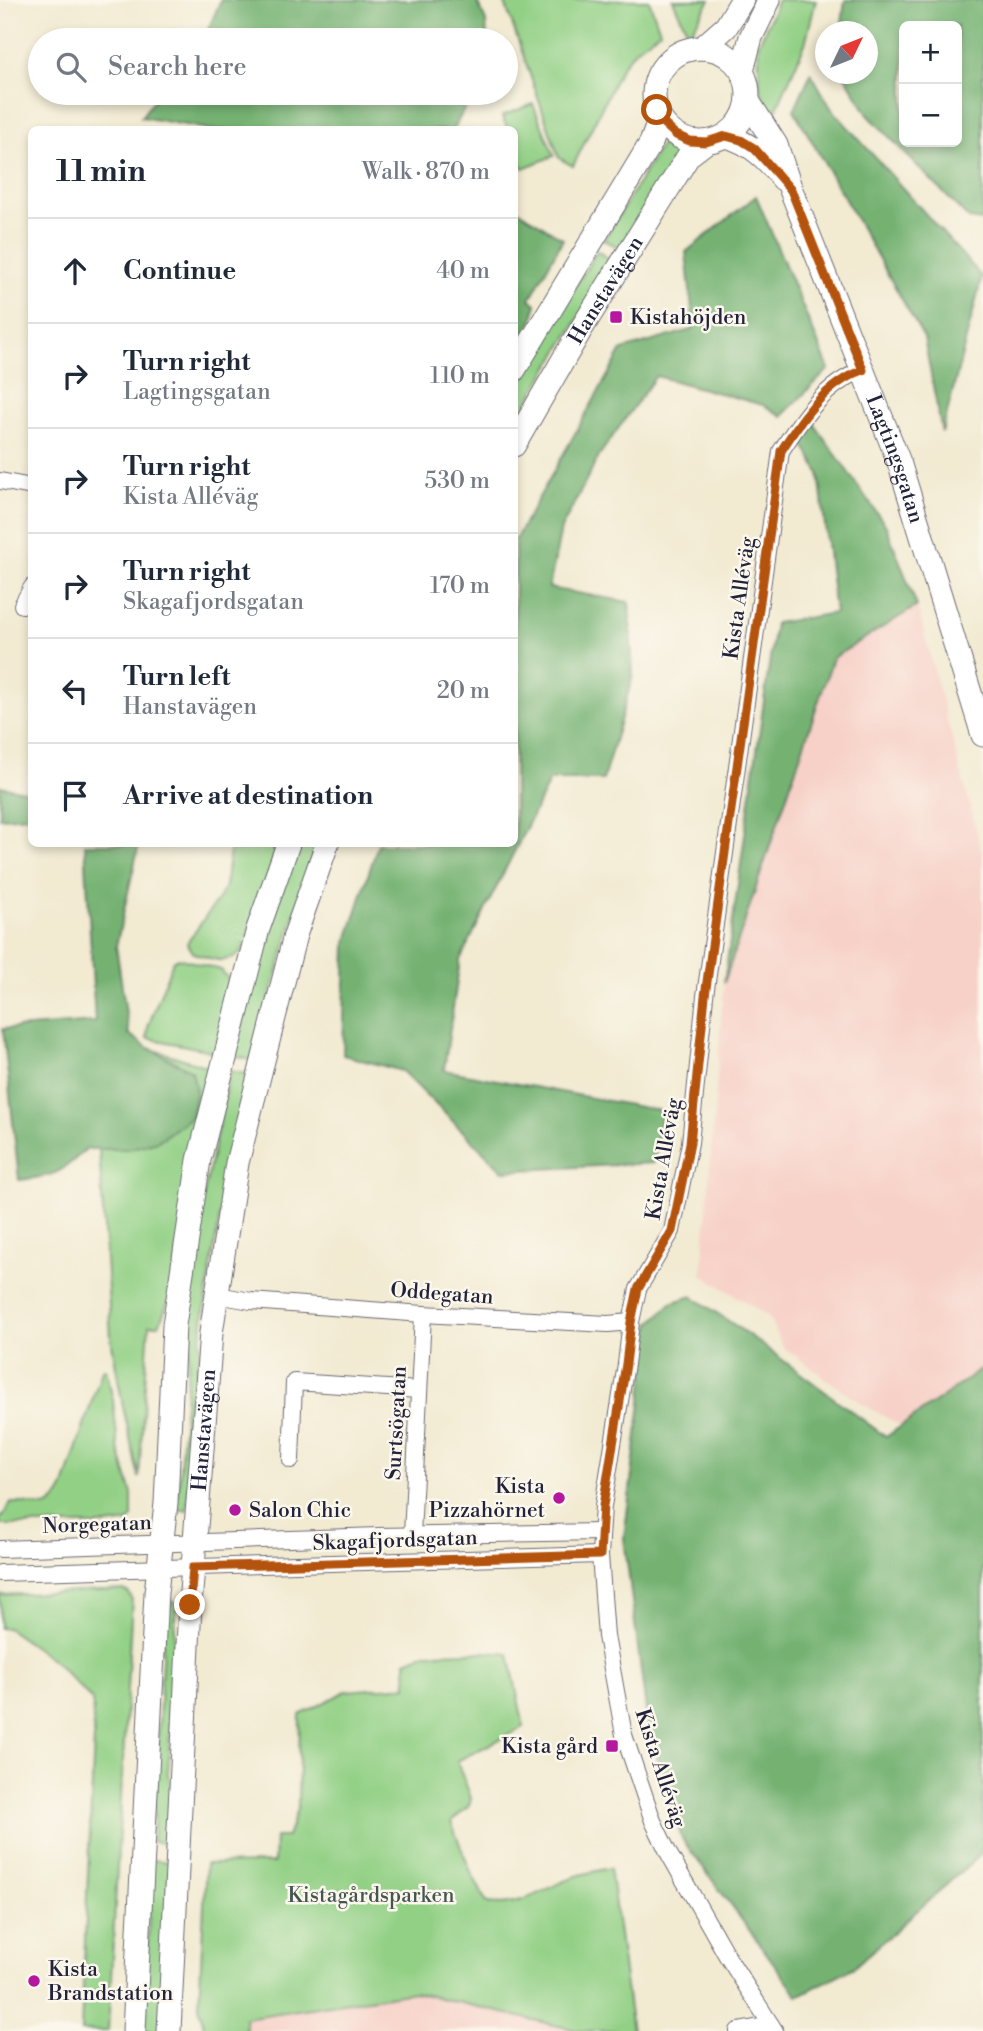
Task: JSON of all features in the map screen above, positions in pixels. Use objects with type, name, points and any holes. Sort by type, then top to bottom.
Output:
[{"type":"main road","points":[[702,48],[724,54],[742,71],[748,90],[748,101],[737,126],[716,139],[690,141],[676,135],[664,124],[657,110],[656,87],[665,65],[677,55],[702,48],[726,27],[742,0]]},
{"type":"main road","points":[[742,71],[751,37],[769,0]]},
{"type":"main road","name":"Lagtingsgatan","points":[[748,101],[776,145],[791,190],[899,462],[983,735]]},
{"type":"main road","name":"Hanstavägen","points":[[518,363],[652,143],[657,127],[657,110]]},
{"type":"main road","name":"Hanstavägen","points":[[518,438],[580,331],[689,155],[716,139]]},
{"type":"main road","name":"Lagtingsgatan","points":[[716,139],[741,140],[754,148],[791,190]]},
{"type":"main road","name":"Hanstavägen","points":[[134,2031],[174,1325],[199,1160],[258,929],[287,847]]},
{"type":"main road","name":"Hanstavägen","points":[[171,2031],[193,1567],[211,1333],[237,1163],[295,935],[326,847]]},
{"type":"main road","points":[[144,1851],[178,1853]]},
{"type":"street","name":"Kista Alléväg","points":[[773,2028],[727,1956],[653,1821],[624,1735],[607,1636],[600,1532],[638,1289],[672,1231],[690,1143],[705,996],[781,451],[803,416],[845,377],[863,370]]},
{"type":"street","points":[[0,481],[28,486]]},
{"type":"street","points":[[22,606],[28,595]]},
{"type":"street","name":"Oddegatan","points":[[217,1295],[251,1301],[423,1314],[608,1324],[631,1322]]},
{"type":"street","name":"Surtsögatan","points":[[412,1535],[423,1314]]},
{"type":"street","points":[[290,1460],[294,1382],[419,1390]]},
{"type":"street","name":"Skagafjordsgatan","points":[[195,1542],[600,1532]]},
{"type":"street","name":"Norgegatan","points":[[0,1549],[195,1542]]},
{"type":"street","name":"Skagafjordsgatan","points":[[193,1567],[600,1555]]},
{"type":"street","points":[[0,1573],[193,1567]]},
{"type":"street","points":[[738,2031],[773,2028]]},
{"type":"shaded area","points":[[917,606],[983,856],[983,1368],[901,1426],[856,1400],[783,1347],[768,1316],[702,1275],[724,983],[833,657]]},
{"type":"shaded area","points":[[414,1992],[580,2031],[246,2031],[244,2018]]},
{"type":"green space","points":[[221,0],[476,0],[486,28],[209,28]]},
{"type":"green space","points":[[504,0],[649,0],[660,31],[636,49],[622,66],[573,166],[559,158],[518,40],[518,28],[514,28]]},
{"type":"green space","points":[[673,0],[710,0],[689,35]]},
{"type":"green space","points":[[778,0],[816,0],[805,44],[772,119],[760,88],[758,46]]},
{"type":"green space","points":[[845,0],[983,0],[983,221],[969,219],[899,147],[962,147],[962,21],[899,21],[899,147],[868,115],[850,84],[878,84],[878,21],[842,21]]},
{"type":"green space","points":[[811,73],[831,108],[982,277],[942,433],[924,338],[794,110]]},
{"type":"green space","points":[[533,104],[554,156],[523,168],[518,155],[518,126],[507,126],[502,116]]},
{"type":"green space","points":[[150,105],[467,105],[455,126],[191,126],[141,117]]},
{"type":"green space","points":[[663,142],[678,153],[620,248],[604,240]]},
{"type":"green space","points":[[756,196],[829,369],[782,416],[763,405],[656,376],[600,454],[561,529],[549,588],[629,602],[633,676],[603,780],[550,780],[518,844],[518,535],[622,350],[694,329],[686,252]]},
{"type":"green space","points":[[518,210],[563,239],[530,299],[536,304],[533,320],[525,333],[518,336]]},
{"type":"green space","points":[[597,251],[613,261],[518,418],[518,382]]},
{"type":"green space","points":[[813,422],[886,526],[917,606],[833,658],[724,983],[775,623],[835,613],[819,473],[802,441]]},
{"type":"green space","points":[[0,786],[28,791],[28,816],[0,818]]},
{"type":"green space","points":[[85,847],[138,847],[116,946],[129,1034],[148,1048],[192,1071],[196,1091],[191,1117],[158,1141],[129,1149],[86,1149],[56,1172],[19,1180],[3,1029],[95,1022]]},
{"type":"green space","points":[[231,847],[278,847],[242,952],[224,960],[193,953],[187,943],[225,886]]},
{"type":"green space","points":[[295,847],[315,847],[251,1060],[234,1056],[261,955]]},
{"type":"green space","points":[[377,847],[516,847],[460,960],[444,1070],[662,1111],[654,1163],[503,1171],[402,1071],[343,1055],[346,944]]},
{"type":"green space","points":[[178,958],[221,970],[232,984],[216,1052],[147,1038],[148,1027],[173,961]]},
{"type":"green space","points":[[148,1048],[212,1068],[169,1300],[159,1325],[149,1325],[139,1478],[111,1338],[99,1149],[129,1149],[192,1071]]},
{"type":"green space","points":[[230,1071],[247,1074],[203,1322],[187,1510],[177,1510],[190,1338],[185,1317],[204,1194]]},
{"type":"green space","points":[[692,1296],[886,1437],[983,1368],[983,1852],[854,1967],[798,1996],[682,1839],[648,1726],[624,1538],[651,1323],[671,1303]]},
{"type":"green space","points":[[106,1369],[113,1400],[118,1447],[132,1494],[132,1517],[129,1522],[107,1525],[0,1525],[0,1517],[3,1517],[9,1504],[26,1503],[45,1507],[57,1499],[63,1489],[102,1370]]},
{"type":"green space","points":[[123,1590],[129,1593],[132,1599],[108,2031],[81,2031],[94,1738],[92,1700],[53,1660],[7,1628],[0,1628],[0,1595]]},
{"type":"green space","points":[[165,1601],[176,1602],[168,1774],[174,1793],[170,1843],[153,1842]]},
{"type":"green space","name":"Kistagårdsparken","points":[[426,1653],[509,1654],[524,1727],[457,1761],[471,1798],[469,1806],[451,1822],[470,1870],[487,1903],[510,1903],[541,1893],[576,1876],[610,1868],[632,2031],[580,2031],[414,1992],[245,2018],[246,2031],[205,2031],[199,2006],[206,1864],[274,1863],[275,1837],[287,1837],[298,1806],[300,1715],[346,1691],[407,1686],[406,1661]]},
{"type":"green space","points":[[152,1860],[170,1862],[161,2031],[143,2031]]},
{"type":"place","name":"Kistahöjden","points":[[616,317]]},
{"type":"place","name":"Kista Pizzahörnet","points":[[559,1498]]},
{"type":"place","name":"Salon Chic","points":[[235,1510]]},
{"type":"place","name":"Kista gård","points":[[612,1746]]},
{"type":"place","name":"Kista Brandstation","points":[[34,1981]]},
{"type":"route","points":[[190,1605],[193,1567],[600,1555],[603,1506],[638,1289],[672,1231],[690,1143],[705,996],[781,451],[803,416],[845,377],[863,370],[791,190],[772,166],[754,148],[741,140],[726,136],[706,142],[690,141],[676,135],[664,124],[657,110]]}]
